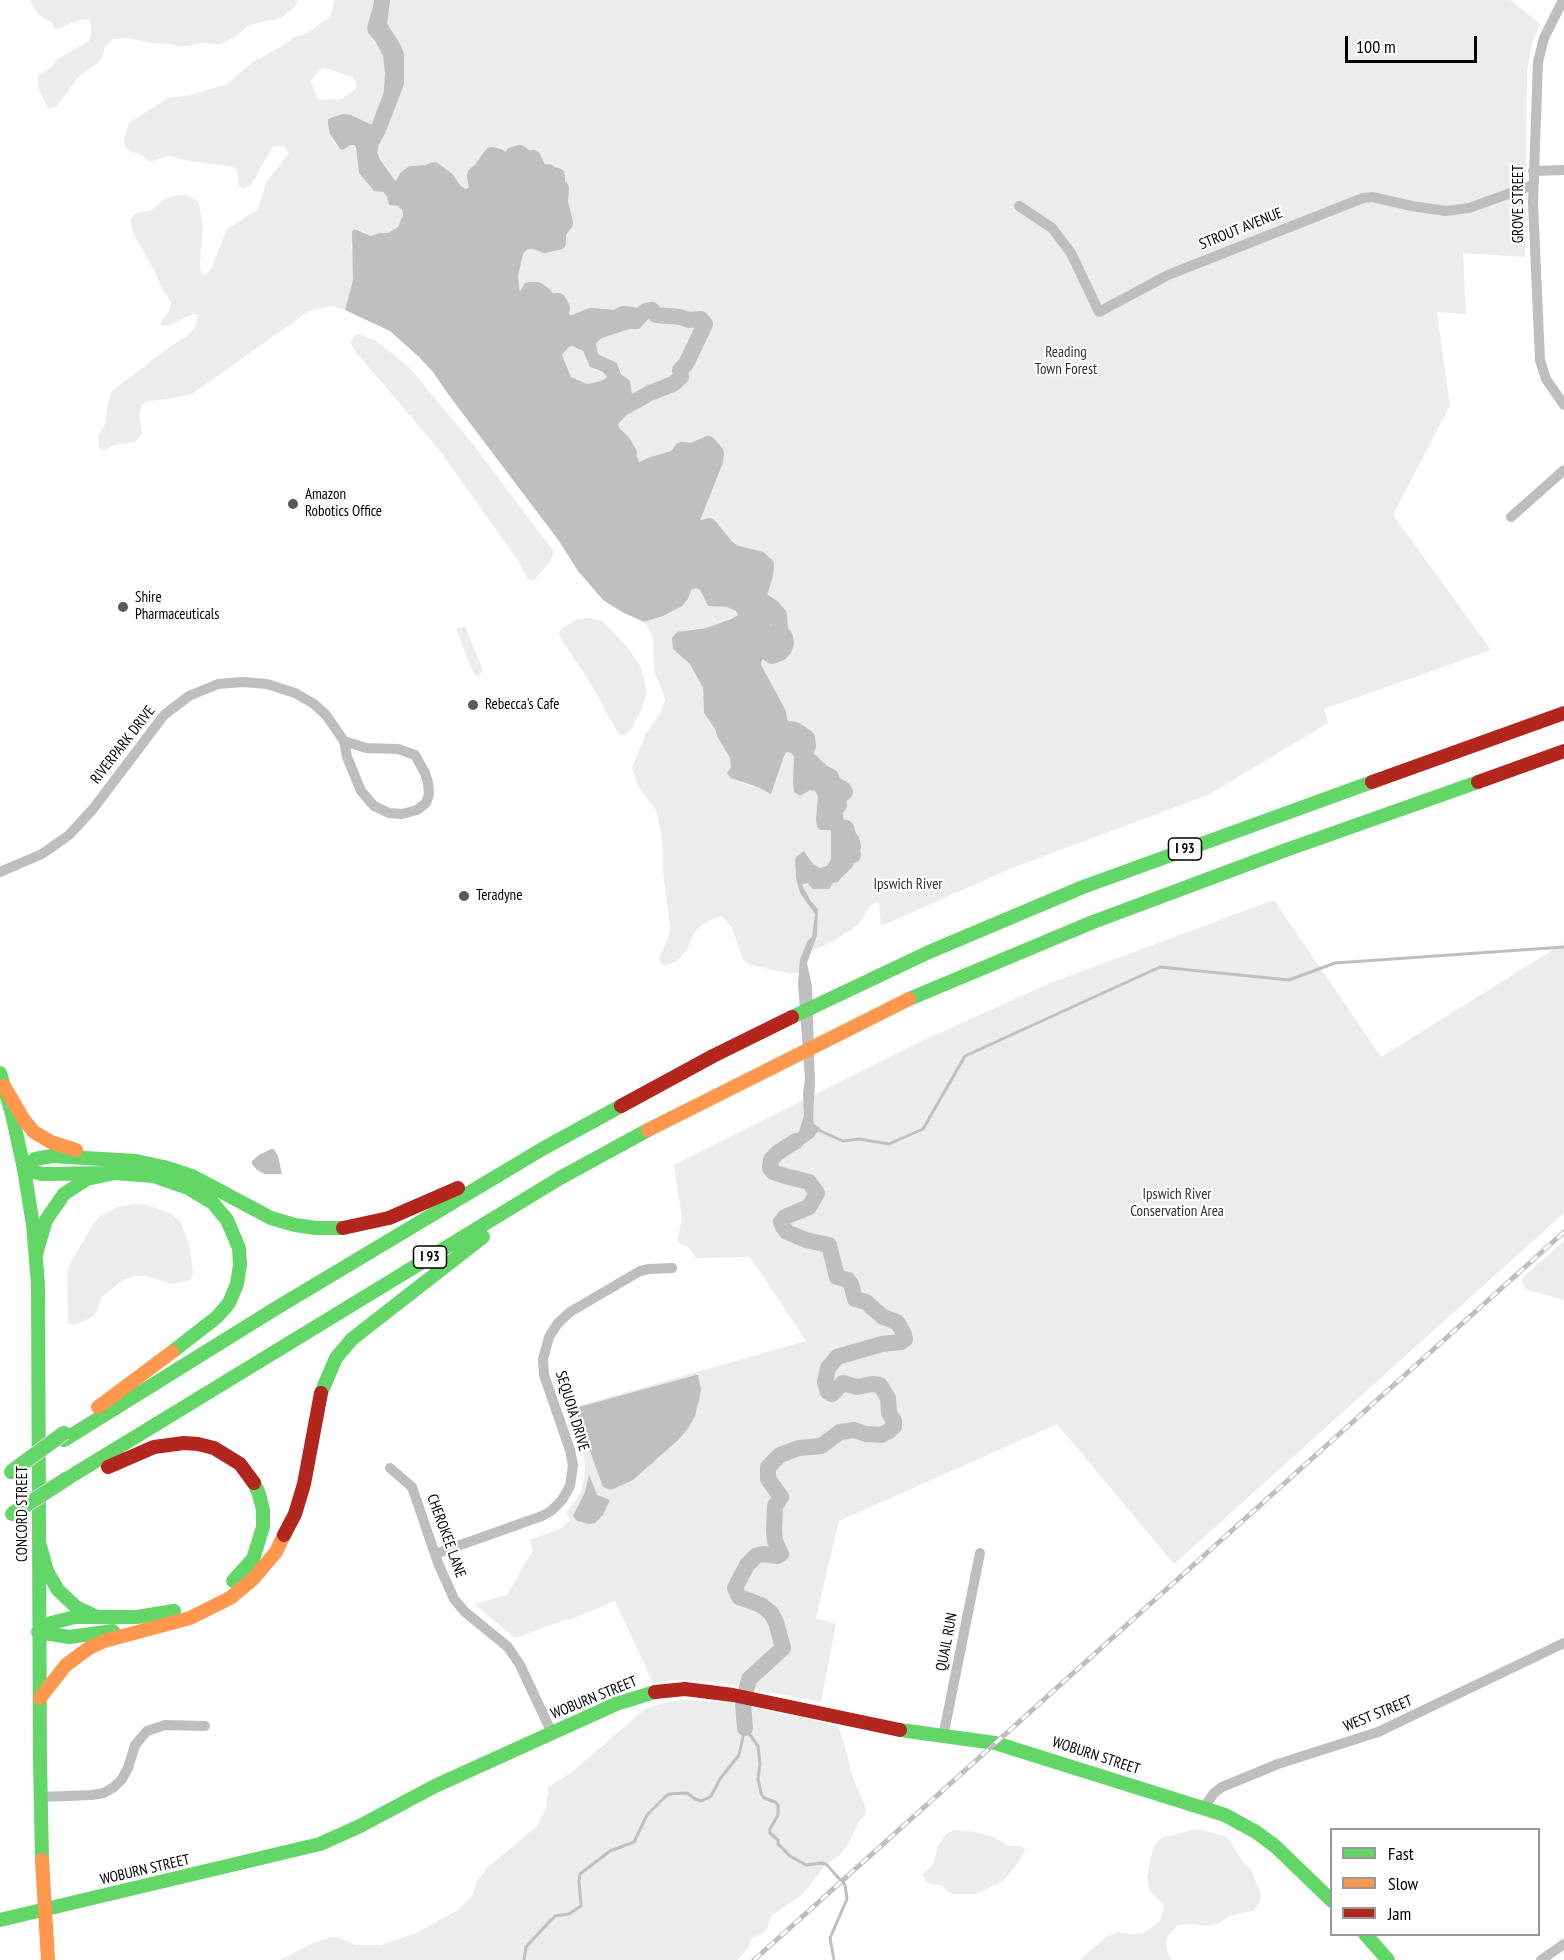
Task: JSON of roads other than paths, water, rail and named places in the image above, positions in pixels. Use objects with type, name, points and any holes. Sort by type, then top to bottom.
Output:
[{"type":"main road","name":"I 93","points":[[6,1476],[64,1436],[544,1148],[683,1071],[815,1005],[928,952],[1083,887],[1564,713]]},
{"type":"main road","name":"I 93","points":[[69,1482],[560,1179],[694,1106],[817,1044],[925,993],[1093,922],[1286,850],[1564,751]]},
{"type":"main road","points":[[2,1079],[24,1120],[41,1137],[62,1146],[113,1158],[155,1164],[192,1176],[260,1213],[303,1227],[330,1228],[366,1224],[397,1215],[544,1148]]},
{"type":"main road","name":"CONCORD STREET","points":[[2,1079],[24,1169],[36,1254],[40,1350],[38,1632],[40,1797],[48,1960]]},
{"type":"main road","points":[[24,1169],[35,1159],[47,1156],[113,1158]]},
{"type":"main road","points":[[24,1169],[42,1174],[115,1173],[153,1176],[171,1181],[198,1192],[213,1203],[227,1220],[236,1238],[240,1256],[240,1275],[229,1303],[218,1317],[64,1436]]},
{"type":"main road","points":[[36,1254],[46,1220],[64,1194],[87,1179],[115,1173]]},
{"type":"main road","points":[[40,1698],[62,1669],[82,1652],[104,1641],[190,1618],[230,1598],[253,1579],[276,1552],[290,1526],[299,1503],[322,1387],[332,1365],[346,1345],[393,1305],[560,1179]]},
{"type":"main road","points":[[6,1517],[69,1482],[127,1457],[162,1445],[193,1443],[218,1450],[240,1464],[253,1480],[262,1504],[263,1527],[257,1551],[248,1566],[225,1587],[191,1605],[165,1613],[137,1617],[75,1617],[57,1621],[38,1632]]},
{"type":"main road","points":[[39,1542],[47,1571],[58,1590],[76,1607],[97,1616]]},
{"type":"main road","points":[[38,1632],[69,1637],[156,1626]]},
{"type":"main road","name":"WOBURN STREET","points":[[0,1920],[320,1844],[360,1826],[435,1786],[629,1699],[656,1692],[693,1689],[756,1699],[908,1732],[995,1743],[1204,1808],[1233,1818],[1256,1832],[1275,1846],[1330,1899]]},
{"type":"main road","points":[[1366,1936],[1388,1960]]},
{"type":"street","name":"GROVE STREET","points":[[1563,0],[1544,38],[1538,62],[1533,226],[1540,360],[1546,380],[1564,405]]},
{"type":"street","points":[[1533,171],[1564,170]]},
{"type":"street","name":"STROUT AVENUE","points":[[1019,206],[1052,228],[1071,252],[1099,312],[1168,275],[1363,198],[1372,197],[1446,211],[1479,205],[1533,185]]},
{"type":"street","points":[[1511,517],[1564,470]]},
{"type":"street","name":"RIVERPARK DRIVE","points":[[0,872],[50,850],[81,824],[164,715],[189,696],[207,688],[229,683],[267,684],[314,704],[327,715],[344,741],[347,757],[361,791],[374,806],[389,813],[402,814],[417,810],[426,803],[429,794],[426,773],[415,755],[398,749],[366,748],[344,741]]},
{"type":"street","name":"RIVERPARK DRIVE","points":[[0,866],[27,861]]},
{"type":"street","name":"SEQUOIA DRIVE","points":[[435,1554],[542,1516],[559,1504],[570,1486],[573,1465],[544,1375],[543,1359],[549,1337],[558,1323],[570,1312],[640,1272],[649,1269],[672,1268]]},
{"type":"street","name":"CHEROKEE LANE","points":[[390,1468],[412,1487],[445,1581],[459,1606],[504,1643],[514,1656],[552,1733]]},
{"type":"street","name":"QUAIL RUN","points":[[943,1737],[980,1553]]},
{"type":"street","name":"WEST STREET","points":[[1204,1808],[1214,1793],[1222,1787],[1278,1764],[1378,1732],[1564,1643]]},
{"type":"street","points":[[40,1797],[92,1795],[104,1792],[114,1787],[122,1779],[135,1745],[147,1731],[165,1725],[205,1726]]},
{"type":"street","points":[[1541,1960],[1564,1944]]},
{"type":"waterway","name":"Ipswich River","points":[[382,0],[379,24],[396,55],[396,83],[371,142],[369,153],[372,162],[391,189],[401,189],[406,179],[412,174],[434,170],[447,180],[455,192],[466,198],[474,194],[477,189],[475,175],[492,155],[499,157],[506,166],[511,164],[513,155],[520,153],[527,159],[533,158],[540,173],[548,172],[557,176],[557,181],[551,185],[554,189],[561,188],[560,202],[565,223],[558,232],[558,242],[545,245],[532,240],[522,243],[516,249],[510,275],[512,298],[520,300],[526,297],[530,290],[537,290],[550,302],[558,301],[562,308],[560,321],[565,323],[574,323],[591,316],[616,318],[623,314],[639,316],[652,310],[656,315],[689,320],[701,319],[705,324],[686,364],[680,370],[681,377],[673,384],[650,393],[621,409],[609,422],[612,432],[629,453],[627,459],[631,463],[631,468],[639,471],[676,458],[682,450],[692,451],[708,444],[716,453],[715,461],[690,524],[701,529],[709,526],[728,549],[734,553],[759,559],[766,565],[759,594],[761,600],[779,615],[780,631],[786,643],[780,653],[772,656],[767,652],[777,640],[777,636],[773,633],[766,635],[759,645],[752,665],[778,713],[781,728],[795,730],[807,738],[808,746],[805,753],[807,758],[823,773],[831,777],[833,783],[845,792],[831,796],[828,804],[833,806],[837,803],[839,805],[834,812],[837,826],[846,828],[853,847],[845,847],[845,852],[852,852],[853,855],[846,857],[846,862],[838,870]]},
{"type":"waterway","points":[[816,1129],[843,1141],[859,1139],[889,1144],[923,1129],[965,1056],[1160,967],[1289,980],[1335,963],[1564,947]]},
{"type":"waterway","name":"Ipswich River","points":[[745,1728],[743,1704],[749,1679],[783,1648],[776,1622],[771,1613],[761,1605],[739,1597],[735,1588],[747,1565],[756,1556],[781,1554],[775,1541],[774,1531],[775,1506],[781,1497],[768,1479],[768,1467],[780,1455],[799,1448],[821,1446],[840,1432],[854,1430],[881,1435],[889,1431],[894,1426],[894,1421],[889,1413],[888,1398],[880,1385],[857,1387],[843,1383],[832,1394],[828,1392],[825,1382],[828,1368],[837,1357],[882,1344],[901,1342],[905,1339],[897,1322],[883,1317],[866,1302],[855,1299],[848,1280],[837,1277],[829,1245],[806,1240],[787,1232],[783,1227],[781,1222],[785,1217],[809,1207],[817,1193],[809,1182],[773,1172],[770,1168],[771,1160],[777,1153],[796,1141]]},
{"type":"waterway","points":[[745,1728],[758,1746],[760,1763],[758,1779],[761,1793],[764,1798],[778,1805],[778,1815],[770,1833],[790,1856],[806,1865],[826,1864],[845,1885],[847,1899],[830,1938],[834,1960]]},
{"type":"waterway","points":[[524,1960],[526,1947],[555,1916],[569,1914],[581,1906],[580,1874],[610,1851],[634,1842],[647,1815],[666,1796],[687,1793],[702,1801],[711,1796],[720,1779],[739,1755],[745,1728]]},
{"type":"railway","points":[[754,1960],[1564,1232]]},
{"type":"place","name":"Amazon Robotics Office","points":[[293,504]]},
{"type":"place","name":"Shire Pharmaceuticals","points":[[123,607]]},
{"type":"place","name":"Rebecca's Cafe","points":[[473,705]]},
{"type":"place","name":"Teradyne","points":[[464,896]]},
{"type":"park label","name":"Reading Town Forest","points":[[1066,362]]},
{"type":"park label","name":"Ipswich River Conservation Area","points":[[1177,1204]]}]
